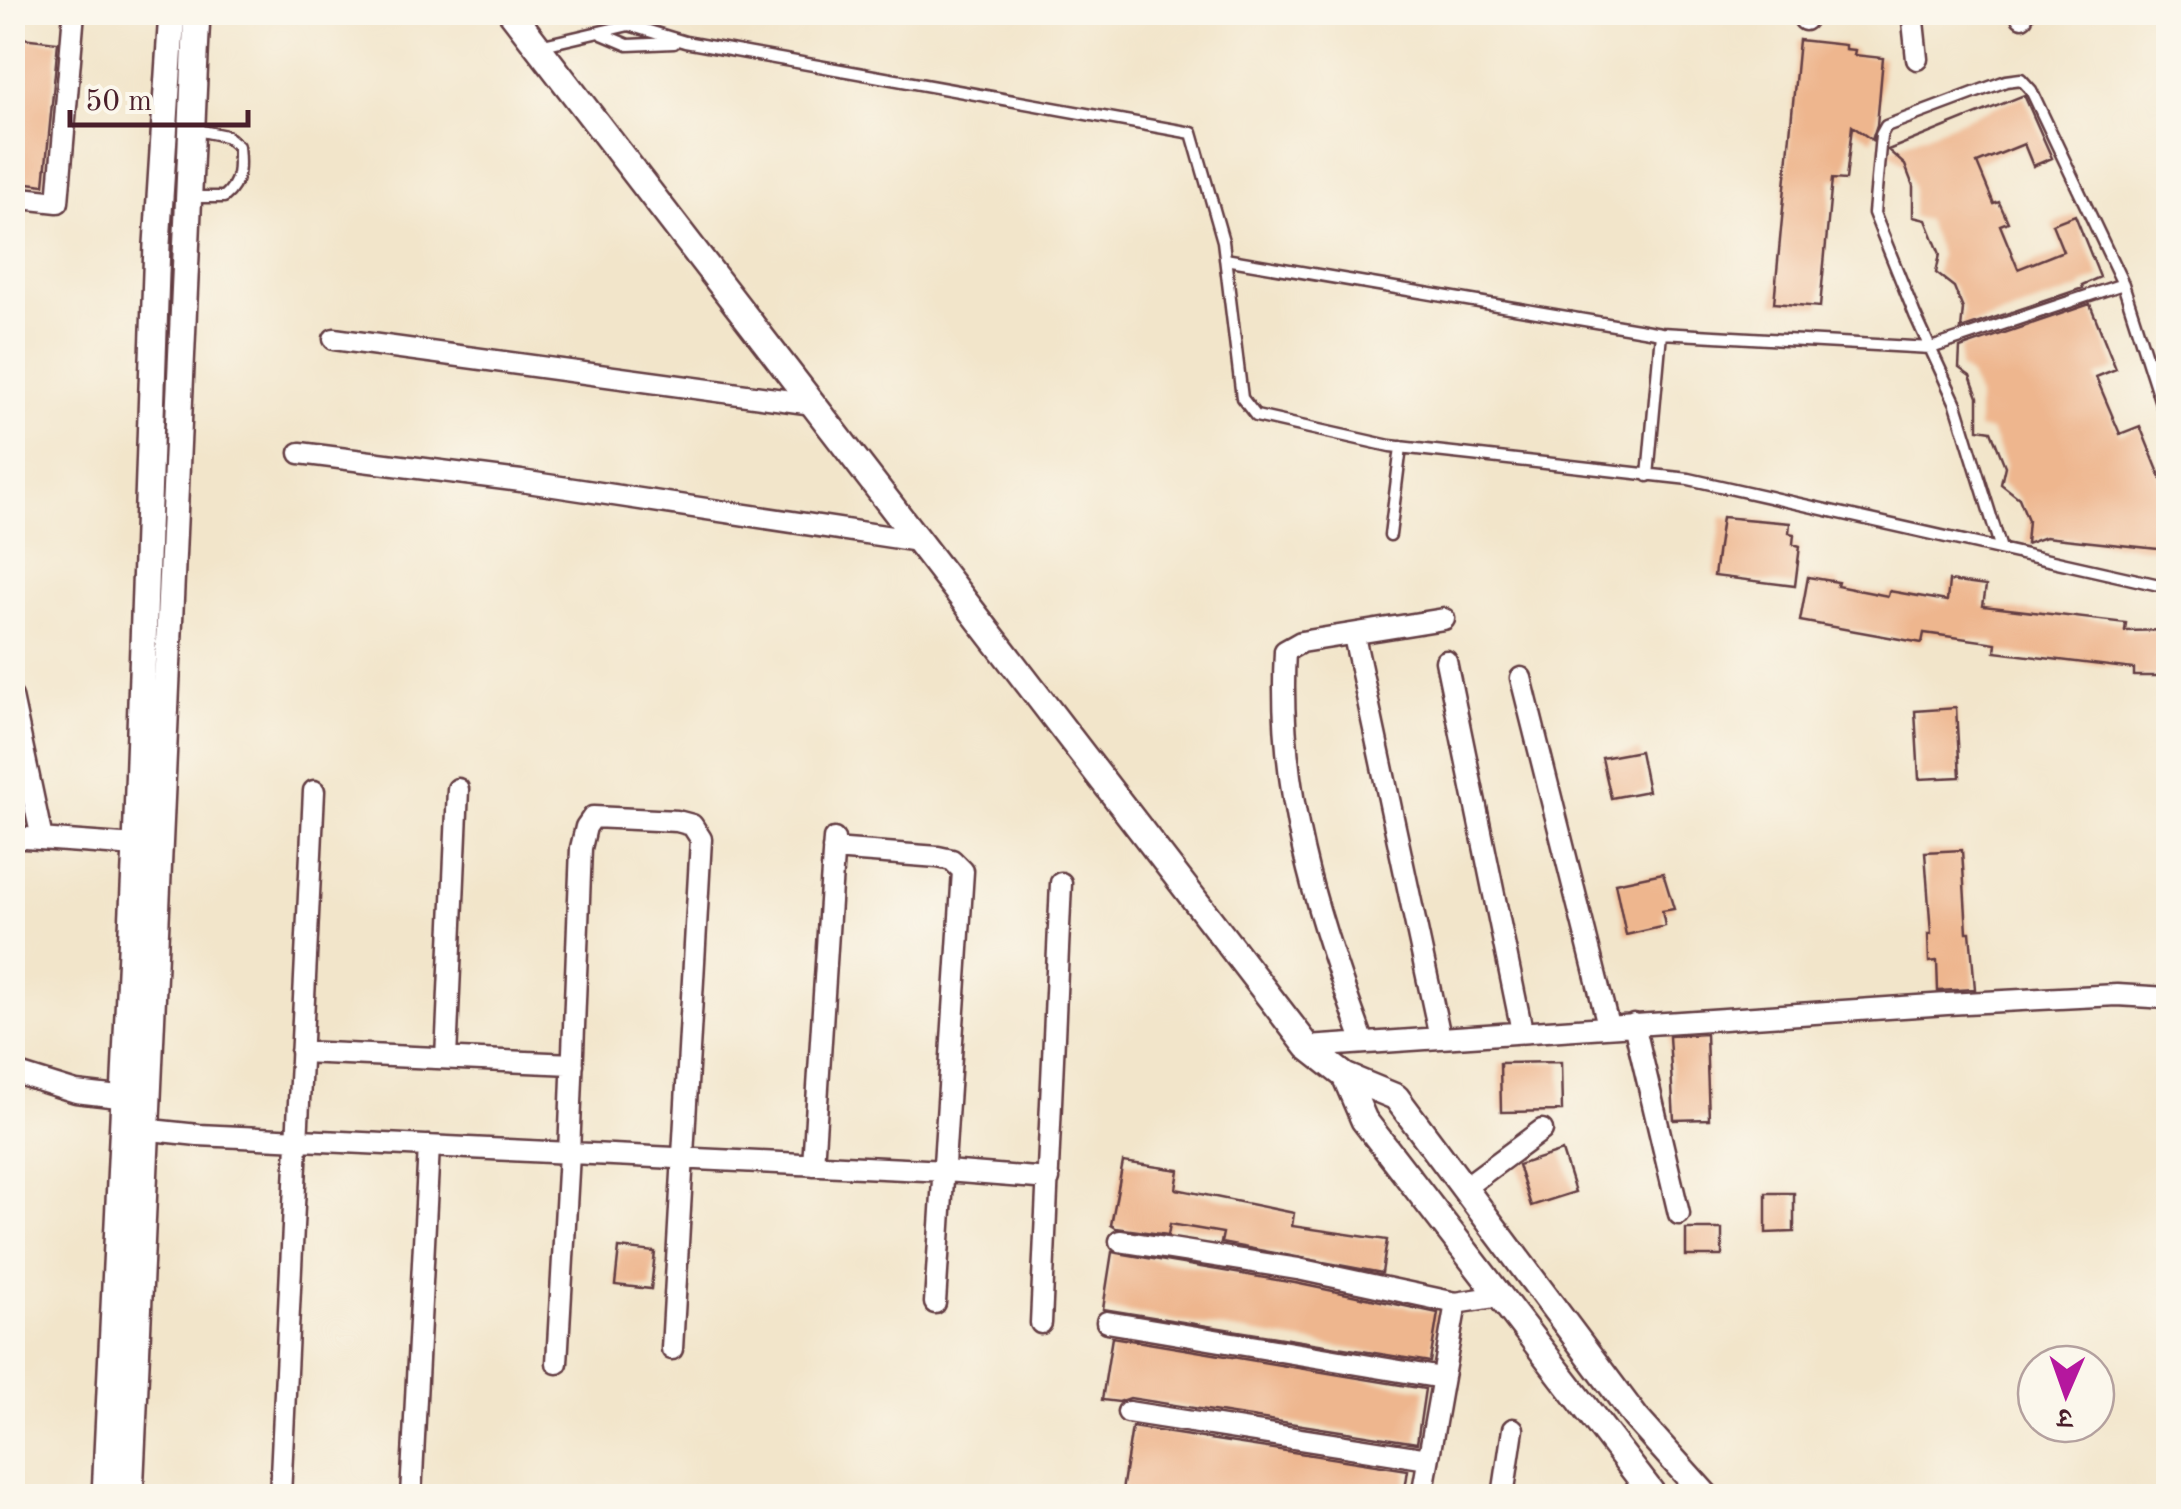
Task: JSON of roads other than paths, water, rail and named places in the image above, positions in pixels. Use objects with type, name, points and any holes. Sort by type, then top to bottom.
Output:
[{"type":"street","points":[[12,197],[58,202],[74,12]]},
{"type":"street","points":[[130,1496],[136,1099],[191,129],[172,12]]},
{"type":"street","points":[[148,847],[157,244],[181,72],[198,12]]},
{"type":"street","points":[[511,12],[1308,1046],[1344,1076],[1396,1096],[1636,1418],[1706,1496]]},
{"type":"street","points":[[1912,12],[1917,60]]},
{"type":"street","points":[[334,339],[813,404]]},
{"type":"street","points":[[300,453],[521,481],[918,541]]},
{"type":"street","points":[[1364,1043],[1338,974],[1291,804],[1283,681],[1285,652],[1301,642],[1444,620]]},
{"type":"street","points":[[1354,636],[1440,1037]]},
{"type":"street","points":[[1446,661],[1522,1032]]},
{"type":"street","points":[[1521,678],[1608,1026]]},
{"type":"street","points":[[12,697],[42,839]]},
{"type":"street","points":[[446,1058],[458,790]]},
{"type":"street","points":[[280,1496],[314,791]]},
{"type":"street","points":[[557,1363],[580,848],[592,817],[676,820],[692,824],[701,839],[672,1349]]},
{"type":"street","points":[[12,838],[148,847]]},
{"type":"street","points":[[814,1165],[833,844],[952,860],[963,871],[936,1303]]},
{"type":"street","points":[[1041,1323],[1061,883]]},
{"type":"street","points":[[1308,1046],[2116,995],[2168,998]]},
{"type":"street","points":[[1634,1024],[1679,1214]]},
{"type":"street","points":[[301,1052],[573,1064]]},
{"type":"street","points":[[12,1072],[76,1092],[136,1099]]},
{"type":"street","points":[[1344,1076],[1364,1120],[1654,1496]]},
{"type":"street","points":[[135,1129],[1048,1179]]},
{"type":"street","points":[[104,1496],[135,1129]]},
{"type":"street","points":[[1464,1188],[1542,1130]]},
{"type":"street","points":[[411,1496],[429,1146]]},
{"type":"street","points":[[1120,1240],[1298,1269],[1456,1303],[1500,1296]]},
{"type":"street","points":[[1422,1496],[1456,1303]]},
{"type":"street","points":[[1107,1322],[1442,1378]]},
{"type":"street","points":[[1128,1412],[1428,1459]]},
{"type":"street","points":[[1503,1496],[1513,1429]]},
{"type":"lane","points":[[538,46],[629,26],[685,42],[1192,133],[1223,241],[1242,398],[1256,416],[1401,447],[1689,479],[2168,587]]},
{"type":"lane","points":[[602,34],[628,45],[685,42]]},
{"type":"lane","points":[[2001,549],[1956,404],[1874,213],[1881,135],[1886,126],[2006,81],[2021,79],[2031,90],[2123,284],[2168,426]]},
{"type":"lane","points":[[188,197],[224,197],[234,189],[240,168],[238,146],[226,136],[191,129]]},
{"type":"lane","points":[[1224,259],[1661,333],[1931,348],[2123,284]]},
{"type":"lane","points":[[1648,476],[1661,333]]},
{"type":"lane","points":[[1390,535],[1401,447]]}]
